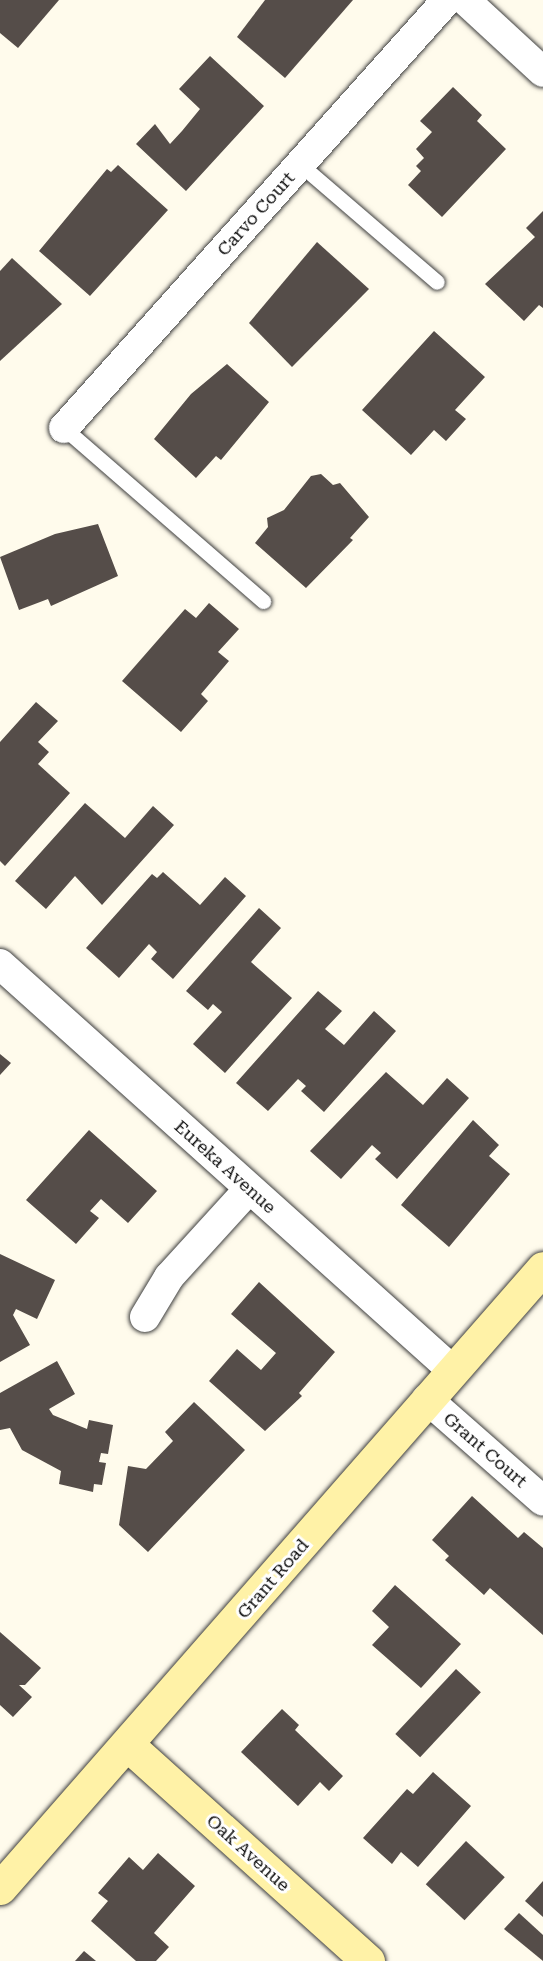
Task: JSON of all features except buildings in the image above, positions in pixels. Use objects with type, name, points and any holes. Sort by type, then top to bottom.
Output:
[{"type":"main road","name":"Grant Road","points":[[0,1888],[128,1745],[543,1268]]},
{"type":"main road","name":"Oak Avenue","points":[[128,1745],[368,1961]]},
{"type":"street","name":"Carvo Court","points":[[64,428],[447,0]]},
{"type":"street","points":[[465,0],[543,72]]},
{"type":"street","name":"Eureka Avenue","points":[[0,964],[452,1370]]},
{"type":"street","points":[[145,1317],[169,1277],[249,1189]]},
{"type":"street","name":"Grant Court","points":[[427,1399],[543,1502]]},
{"type":"lane","points":[[301,165],[437,282]]},
{"type":"lane","points":[[64,428],[263,601]]}]
